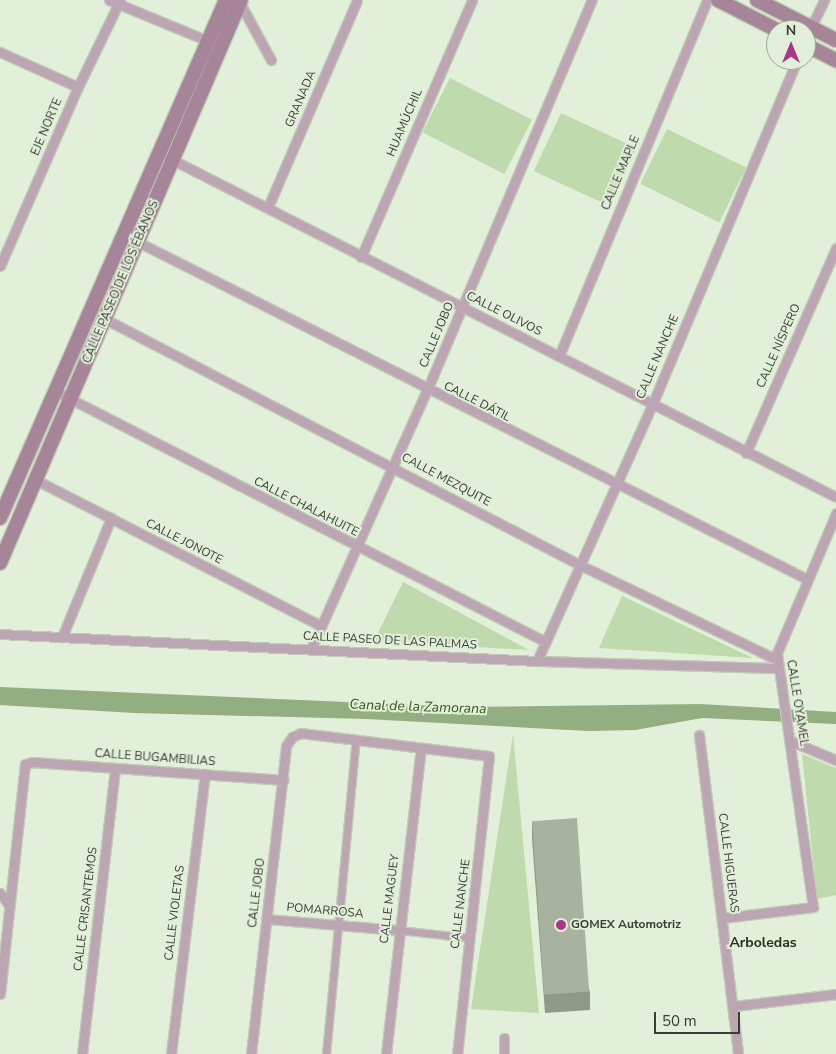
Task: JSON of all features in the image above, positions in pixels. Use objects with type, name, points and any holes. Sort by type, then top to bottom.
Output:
[{"type":"main road","name":"CALLE PASEO DE LOS ÉBANOS","points":[[0,518],[226,0]]},
{"type":"main road","points":[[718,0],[766,24]]},
{"type":"main road","points":[[757,0],[797,20]]},
{"type":"main road","name":"CALLE PASEO DE LOS ÉBANOS","points":[[0,563],[241,1]]},
{"type":"main road","points":[[816,30],[836,40]]},
{"type":"main road","points":[[816,50],[836,60]]},
{"type":"street","points":[[109,0],[119,2],[208,41]]},
{"type":"street","name":"GRANADA","points":[[268,207],[357,0]]},
{"type":"street","name":"HUAMÚCHIL","points":[[361,256],[472,0]]},
{"type":"street","name":"CALLE JOBO","points":[[311,650],[427,390],[592,0]]},
{"type":"street","name":"CALLE MAPLE","points":[[559,356],[707,0]]},
{"type":"street","points":[[814,20],[824,0]]},
{"type":"street","points":[[241,1],[271,60]]},
{"type":"street","name":"EJE NORTE","points":[[0,266],[78,87],[119,2]]},
{"type":"street","points":[[0,52],[78,87]]},
{"type":"street","name":"CALLE NANCHE","points":[[537,660],[652,405],[793,70]]},
{"type":"street","name":"CALLE OLIVOS","points":[[160,154],[268,207],[746,453],[836,497]]},
{"type":"street","name":"CALLE DÁTIL","points":[[138,242],[427,390],[806,579]]},
{"type":"street","name":"CALLE NÍSPERO","points":[[746,453],[836,248]]},
{"type":"street","name":"CALLE MEZQUITE","points":[[104,319],[393,466],[580,565],[778,664]]},
{"type":"street","name":"CALLE CHALAHUITE","points":[[55,391],[546,642]]},
{"type":"street","name":"CALLE JONOTE","points":[[36,480],[321,626]]},
{"type":"street","name":"CALLE OYAMEL","points":[[722,918],[813,907],[791,741],[778,664],[778,645],[836,513]]},
{"type":"street","points":[[62,637],[111,518]]},
{"type":"street","name":"CALLE PASEO DE LAS PALMAS","points":[[0,634],[537,660],[778,664]]},
{"type":"street","name":"CALLE JOBO","points":[[251,1054],[286,746],[292,737],[301,734],[356,739]]},
{"type":"street","name":"CALLE HIGUERAS","points":[[699,735],[734,1006],[738,1054]]},
{"type":"street","points":[[326,1054],[356,739],[421,748]]},
{"type":"street","points":[[791,741],[836,760]]},
{"type":"street","name":"CALLE NANCHE","points":[[421,748],[489,756],[457,1054]]},
{"type":"street","name":"CALLE MAGUEY","points":[[386,1054],[421,748]]},
{"type":"street","name":"CALLE BUGAMBILIAS","points":[[9,904],[25,764],[33,762],[283,780]]},
{"type":"street","name":"CALLE CRISANTEMOS","points":[[82,1054],[115,768]]},
{"type":"street","name":"CALLE VIOLETAS","points":[[171,1054],[205,774]]},
{"type":"street","points":[[0,893],[9,904],[3,945],[0,994]]},
{"type":"street","name":"POMARROSA","points":[[267,919],[470,938]]},
{"type":"street","points":[[734,1006],[836,994]]},
{"type":"street","points":[[504,1038],[504,1054]]},
{"type":"shaded area","points":[[450,78],[532,120],[504,174],[422,132]]},
{"type":"shaded area","points":[[561,113],[636,148],[609,206],[534,171]]},
{"type":"shaded area","points":[[667,129],[746,168],[719,222],[640,184]]},
{"type":"shaded area","points":[[403,582],[529,650],[374,641]]},
{"type":"shaded area","points":[[622,596],[753,658],[599,648]]},
{"type":"shaded area","points":[[513,734],[539,1013],[471,1009]]},
{"type":"shaded area","points":[[802,754],[836,768],[836,895],[817,899]]},
{"type":"water","name":"Canal de la Zamorana","points":[[0,687],[461,707],[700,704],[836,712],[836,724],[702,718],[635,730],[588,731],[366,719],[134,713],[0,705]]},
{"type":"building","name":"GOMEX Automotriz","points":[[577,818],[589,992],[544,995],[532,821]]},
{"type":"place","name":"GOMEX Automotriz","points":[[561,925]]},
{"type":"district","name":"Arboledas","points":[[763,943]]}]
